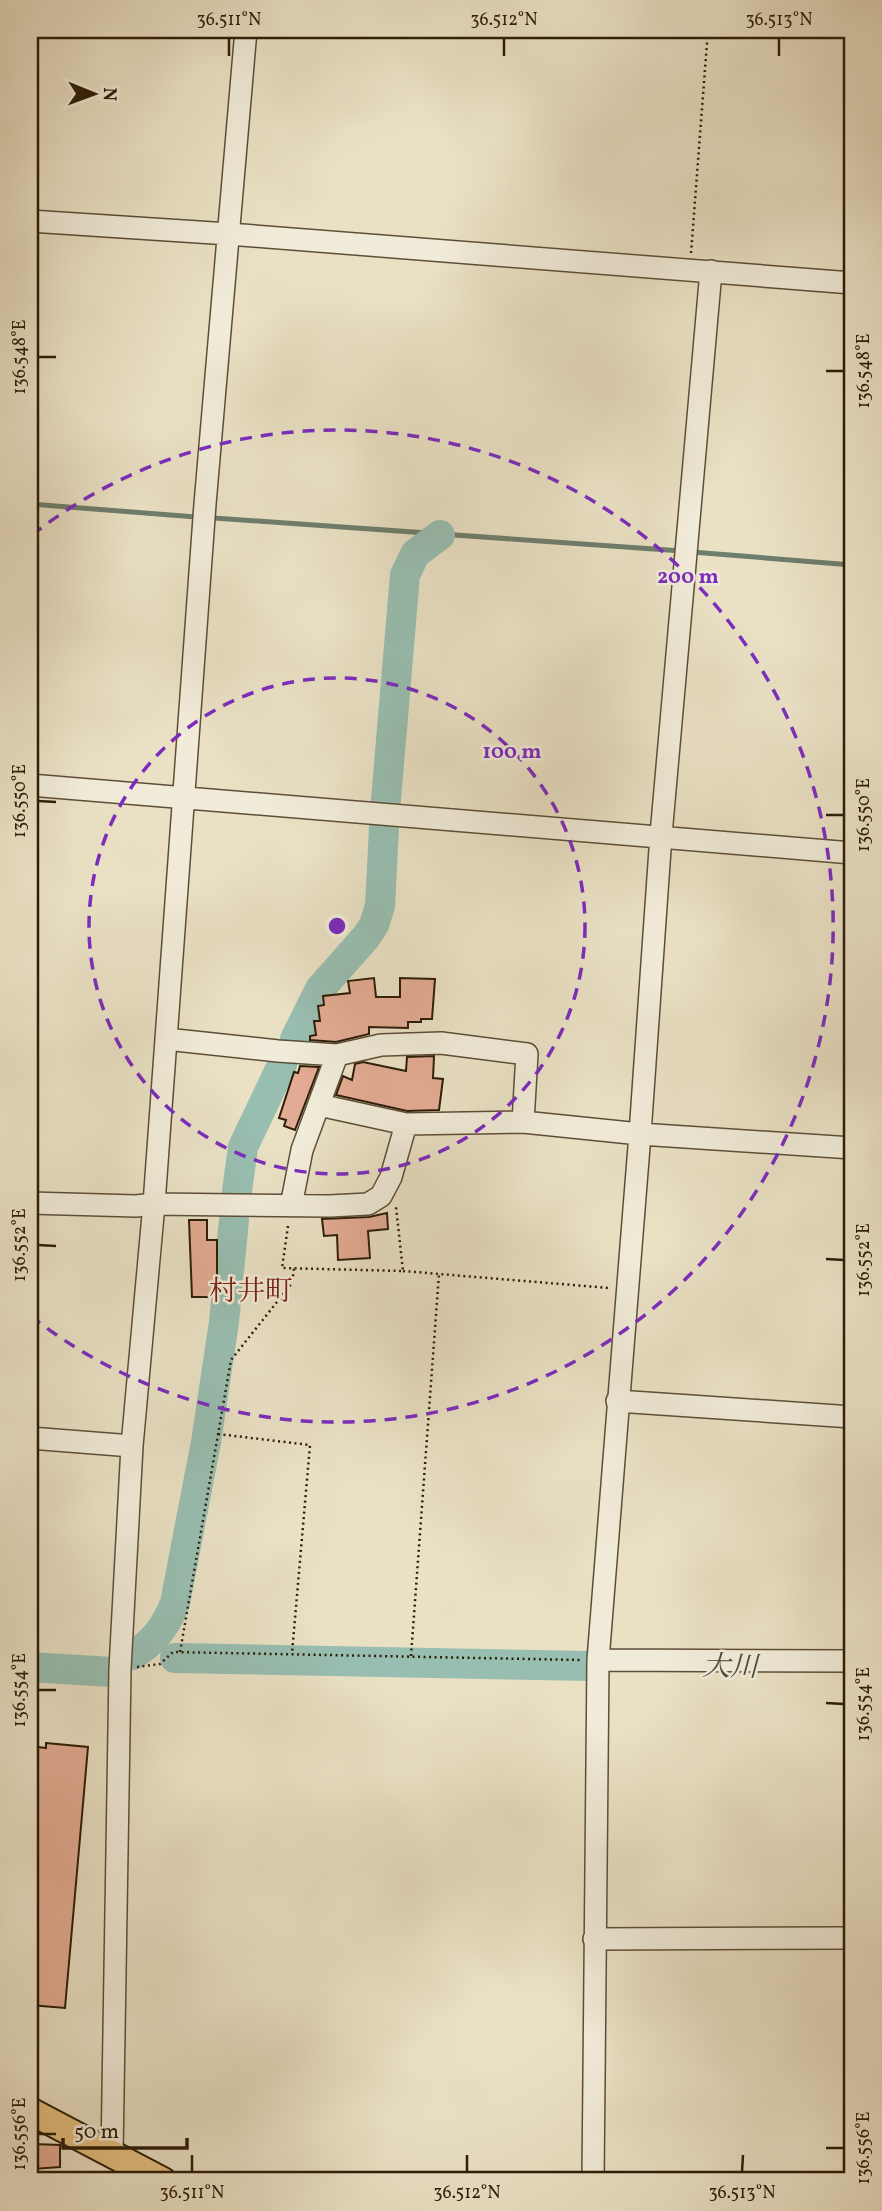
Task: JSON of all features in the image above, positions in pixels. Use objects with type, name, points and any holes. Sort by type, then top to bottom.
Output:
[{"type":"main road","points":[[30,2111],[163,2181]]},
{"type":"street","points":[[112,2154],[120,1670],[132,1446],[155,1204],[206,490],[246,30]]},
{"type":"street","points":[[30,221],[852,283]]},
{"type":"street","points":[[593,2181],[598,1660],[661,835],[711,271]]},
{"type":"street","points":[[30,785],[661,835],[852,853]]},
{"type":"street","points":[[166,1039],[337,1055],[382,1045],[441,1043],[527,1054],[523,1122]]},
{"type":"street","points":[[291,1206],[302,1150],[337,1055]]},
{"type":"street","points":[[319,1105],[406,1124],[523,1122],[640,1135],[852,1148]]},
{"type":"street","points":[[30,1203],[136,1206],[369,1204],[381,1196],[391,1177],[406,1124]]},
{"type":"street","points":[[617,1401],[852,1418]]},
{"type":"street","points":[[30,1437],[132,1446]]},
{"type":"street","points":[[598,1660],[852,1661]]},
{"type":"street","points":[[594,1939],[852,1938]]},
{"type":"path","points":[[689,269],[708,30]]},
{"type":"path","points":[[369,1204],[397,1208],[403,1271]]},
{"type":"path","points":[[291,1206],[282,1268],[403,1271],[627,1290]]},
{"type":"path","points":[[180,1652],[231,1360],[292,1283],[294,1268]]},
{"type":"path","points":[[411,1656],[439,1274]]},
{"type":"path","points":[[218,1434],[310,1445],[292,1654]]},
{"type":"path","points":[[120,1670],[160,1664],[173,1652],[598,1660]]},
{"type":"building","points":[[374,978],[376,997],[400,997],[400,978],[435,979],[432,1019],[408,1022],[408,1028],[369,1027],[369,1034],[336,1042],[310,1040],[310,1036],[316,1035],[314,1021],[320,1021],[318,1006],[324,1005],[323,996],[350,993],[348,981]]},
{"type":"building","points":[[434,1056],[433,1078],[443,1079],[439,1110],[407,1111],[336,1095],[343,1076],[352,1080],[355,1064],[363,1062],[406,1071],[407,1057]]},
{"type":"building","points":[[300,1066],[319,1067],[295,1130],[284,1126],[286,1120],[279,1118],[294,1072],[298,1073]]},
{"type":"building","points":[[387,1213],[388,1229],[368,1231],[370,1258],[338,1260],[337,1235],[324,1236],[322,1219],[369,1217]]},
{"type":"building","points":[[189,1220],[207,1220],[207,1240],[217,1240],[215,1297],[192,1297]]},
{"type":"building","points":[[46,1743],[88,1747],[65,2008],[30,2005],[30,1746],[46,1748]]},
{"type":"building","points":[[33,2144],[60,2145],[60,2167],[33,2169]]},
{"type":"waterway","points":[[30,504],[196,517]]},
{"type":"waterway","points":[[214,518],[682,551]]},
{"type":"waterway","points":[[386,800],[405,575],[415,554],[440,535]]},
{"type":"waterway","points":[[692,552],[852,565]]},
{"type":"waterway","points":[[295,1039],[320,989],[374,925],[380,906],[384,828]]},
{"type":"waterway","points":[[237,1191],[243,1147],[282,1065]]},
{"type":"waterway","points":[[133,1655],[158,1633],[175,1603],[206,1442],[224,1322],[234,1220]]},
{"type":"waterway","points":[[175,1658],[591,1666]]},
{"type":"waterway","points":[[30,1667],[112,1672]]},
{"type":"district","name":"村井町","points":[[251,1292]]},
{"type":"water label","name":"大川","points":[[730,1668]]}]
